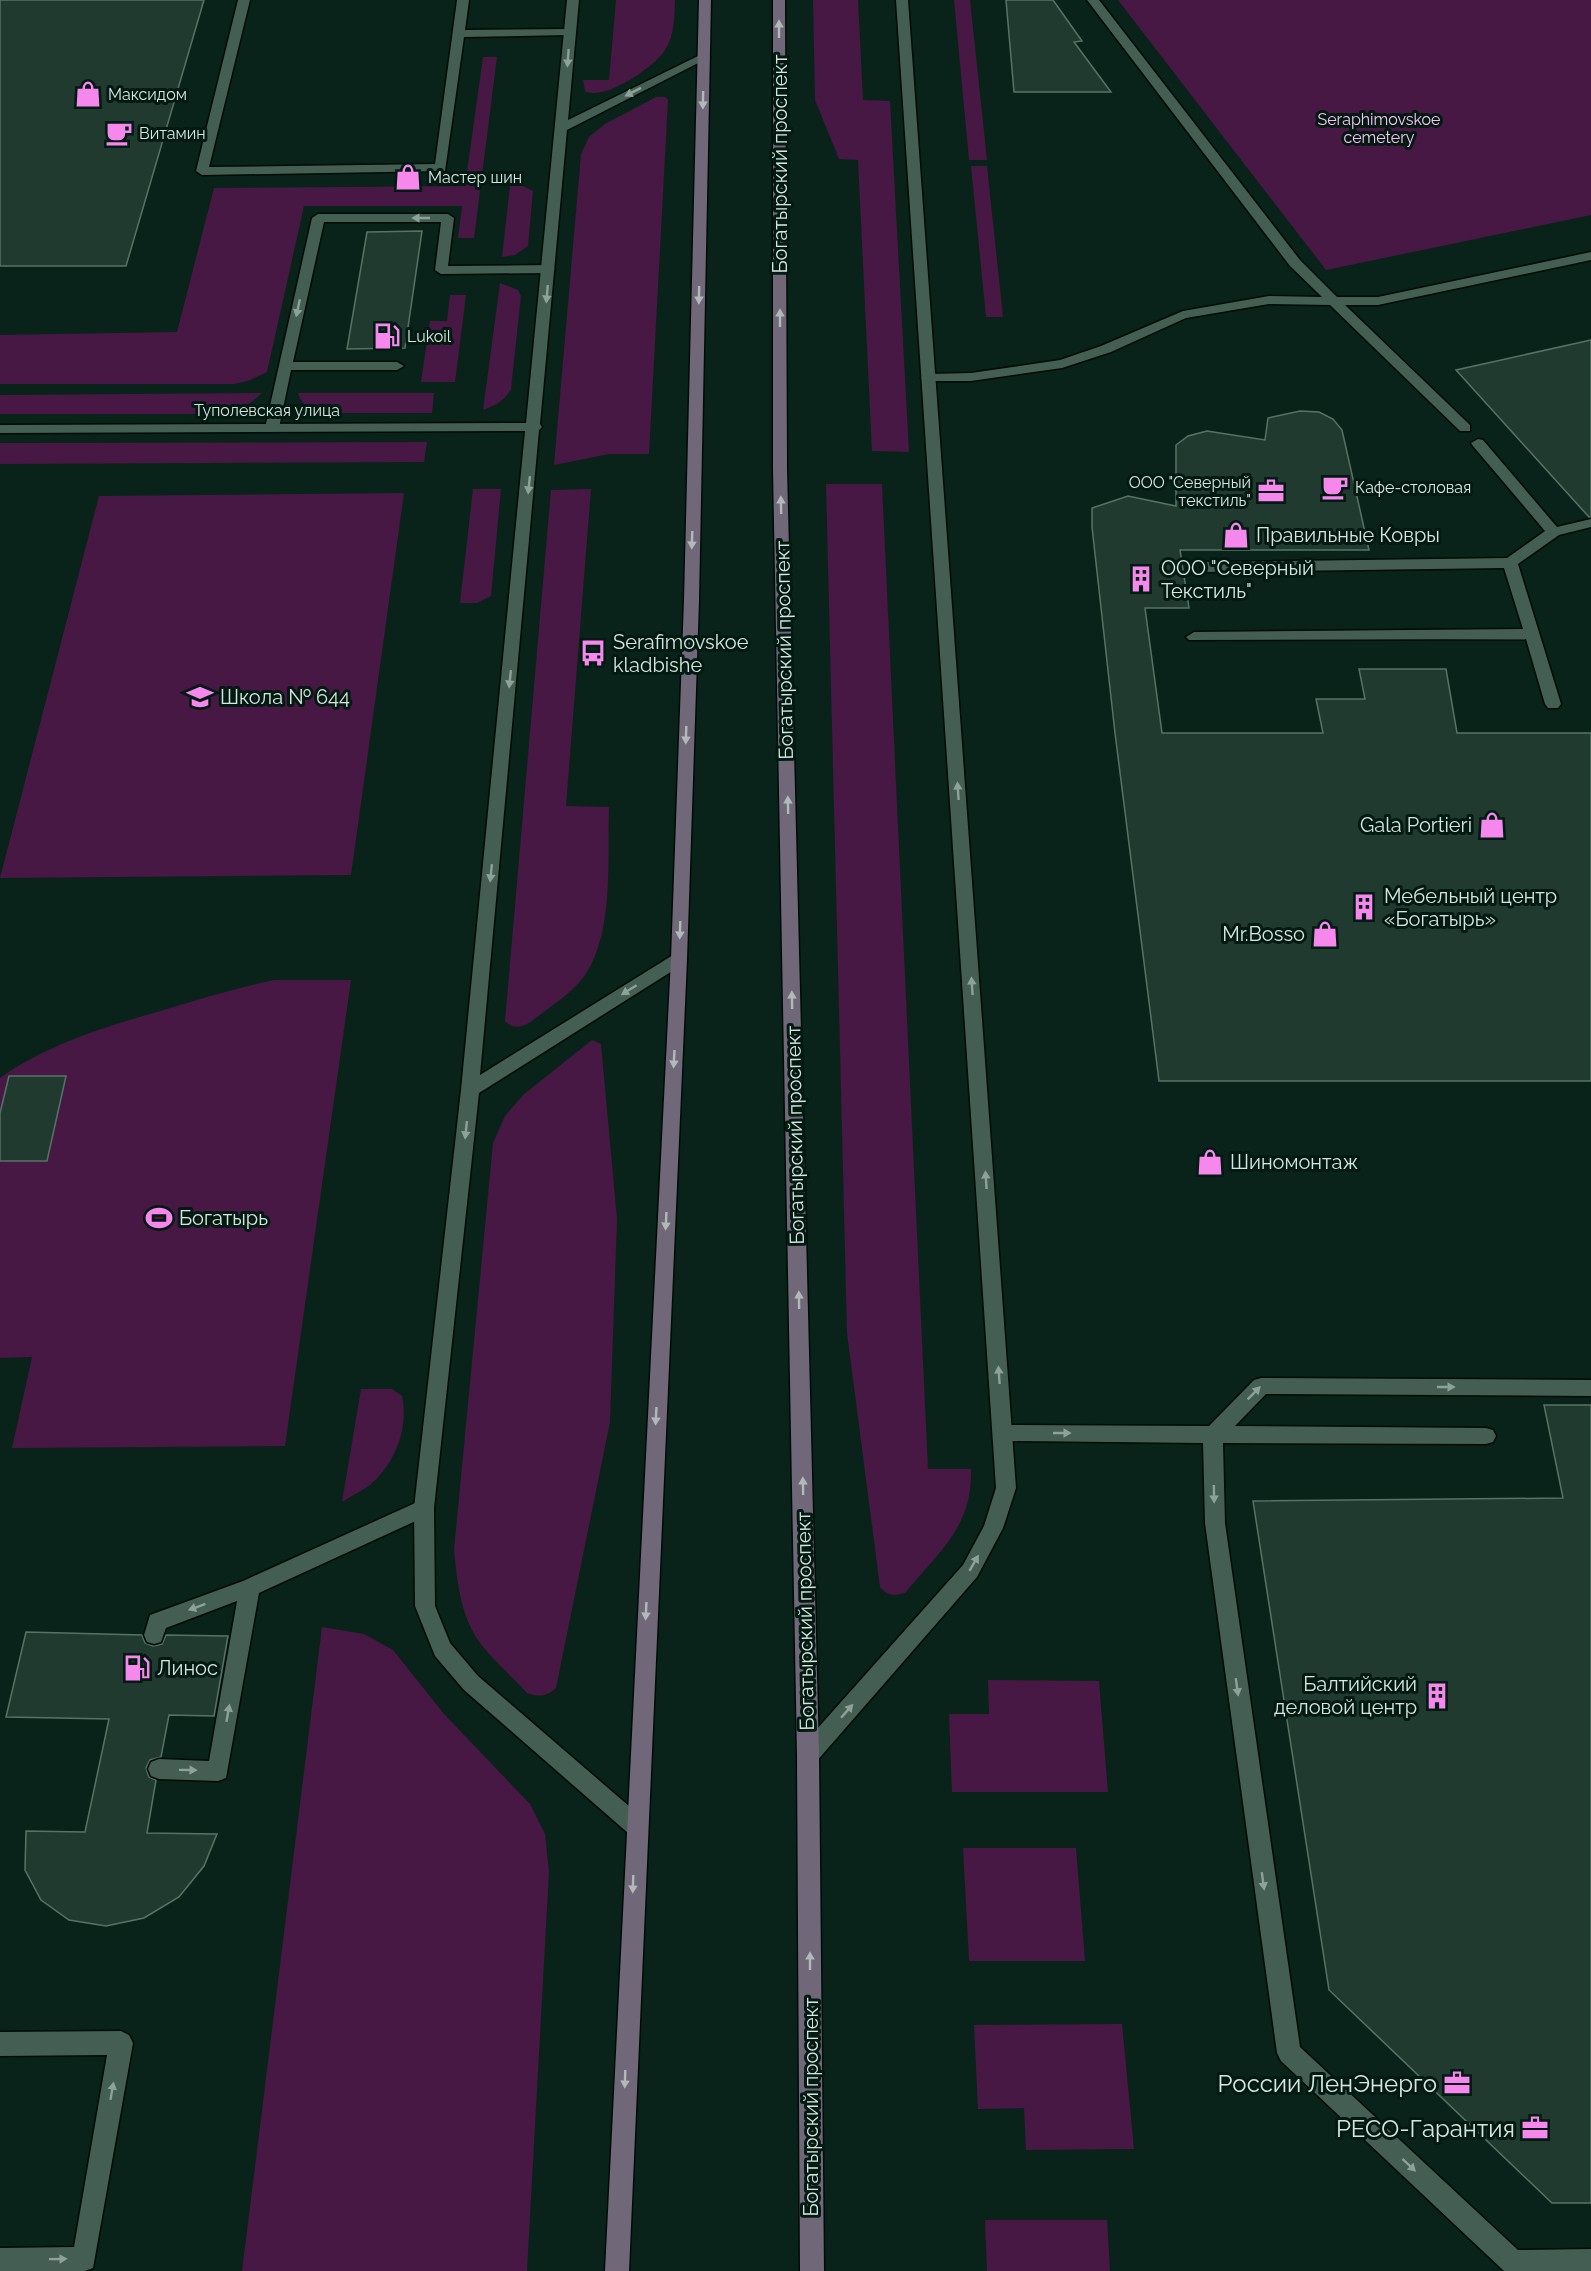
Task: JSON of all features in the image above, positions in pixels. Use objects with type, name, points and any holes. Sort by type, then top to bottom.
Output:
[{"type":"main road","points":[[617,2271],[636,1826],[679,959],[695,442],[705,0]]},
{"type":"main road","name":"Богатырский проспект","points":[[779,0],[780,469],[808,1755],[812,2271]]},
{"type":"street","points":[[244,0],[202,171],[441,168],[463,0]]},
{"type":"street","points":[[573,0],[535,427],[470,1090],[424,1508],[425,1606],[442,1649],[471,1683],[636,1826]]},
{"type":"street","points":[[808,1755],[970,1571],[993,1528],[1006,1488],[1004,1433],[902,0]]},
{"type":"street","points":[[1093,0],[1295,263],[1464,428]]},
{"type":"street","points":[[459,34],[570,32]]},
{"type":"street","points":[[563,127],[704,57]]},
{"type":"street","points":[[272,428],[318,218],[448,218],[441,270],[549,268]]},
{"type":"street","points":[[928,378],[971,377],[1062,364],[1106,349],[1183,315],[1269,300],[1378,301],[1591,256]]},
{"type":"street","points":[[285,366],[397,366]]},
{"type":"street","name":"Туполевская улица","points":[[0,429],[535,427]]},
{"type":"street","points":[[1478,443],[1554,532]]},
{"type":"street","points":[[1207,567],[1510,563],[1554,532],[1591,523]]},
{"type":"street","points":[[1510,563],[1553,704]]},
{"type":"street","points":[[1194,637],[1531,634]]},
{"type":"street","points":[[470,1090],[679,959]]},
{"type":"street","points":[[1591,1388],[1261,1386],[1213,1435],[1215,1522],[1263,1880],[1289,2053],[1513,2262],[1591,2261]]},
{"type":"street","points":[[1004,1433],[1486,1436]]},
{"type":"street","points":[[154,1635],[157,1622],[250,1587],[424,1508]]},
{"type":"street","points":[[159,1769],[218,1771],[250,1587]]},
{"type":"street","points":[[0,2044],[121,2043],[84,2259],[0,2260]]},
{"type":"green space","points":[[616,0],[675,0],[671,38],[665,50],[651,65],[628,81],[604,92],[585,91],[583,80],[609,80]]},
{"type":"green space","points":[[813,0],[858,0],[863,100],[890,101],[909,452],[872,451],[858,160],[839,159],[815,100]]},
{"type":"green space","points":[[954,0],[970,0],[987,160],[969,160]]},
{"type":"green space","name":"Seraphimovskoe cemetery","points":[[1118,0],[1591,0],[1591,215],[1326,270]]},
{"type":"green space","points":[[483,57],[497,57],[474,238],[458,238],[462,206],[304,206],[267,372],[248,381],[234,384],[0,384],[0,335],[177,332],[214,188],[465,186]]},
{"type":"green space","points":[[656,97],[665,97],[668,100],[649,454],[609,454],[554,465],[581,154],[589,137],[605,124]]},
{"type":"green space","points":[[971,166],[987,166],[1003,317],[986,317]]},
{"type":"green space","points":[[510,186],[523,186],[533,191],[528,246],[515,255],[502,257]]},
{"type":"green space","points":[[500,283],[518,290],[521,296],[511,389],[506,397],[483,410]]},
{"type":"green space","points":[[450,295],[466,295],[455,382],[421,382],[430,321],[447,321]]},
{"type":"green space","points":[[262,393],[250,403],[215,414],[0,414],[0,395]]},
{"type":"green space","points":[[298,393],[434,393],[432,413],[321,413],[306,406]]},
{"type":"green space","points":[[427,442],[424,462],[0,464],[0,443]]},
{"type":"green space","points":[[826,484],[882,484],[928,1469],[971,1469],[966,1507],[952,1537],[905,1593],[897,1595],[888,1594],[880,1587],[847,1333]]},
{"type":"green space","points":[[473,489],[501,489],[491,596],[477,603],[460,603]]},
{"type":"green space","points":[[591,489],[566,806],[609,807],[605,918],[593,960],[583,978],[567,994],[533,1020],[517,1027],[505,1021],[551,490]]},
{"type":"green space","name":"Школа № 644","points":[[404,493],[351,875],[0,878],[99,496]]},
{"type":"green space","name":"Богатырь","points":[[274,980],[351,980],[285,1446],[12,1448],[32,1357],[0,1358],[0,1078],[38,1055],[79,1037],[205,998]]},
{"type":"green space","points":[[592,1040],[601,1044],[617,1219],[610,1422],[556,1688],[546,1695],[539,1696],[527,1693],[476,1637],[463,1606],[454,1550],[493,1143],[505,1116],[523,1095]]},
{"type":"green space","points":[[361,1389],[392,1389],[402,1396],[404,1408],[402,1432],[393,1456],[379,1476],[370,1485],[342,1502]]},
{"type":"green space","points":[[322,1627],[364,1634],[393,1650],[444,1714],[530,1804],[545,1834],[549,1872],[527,2271],[242,2271]]},
{"type":"green space","points":[[988,1680],[1099,1681],[1108,1792],[952,1792],[949,1714],[989,1714]]},
{"type":"green space","points":[[963,1848],[1076,1848],[1085,1961],[969,1961]]},
{"type":"green space","points":[[1122,2024],[1134,2149],[1026,2150],[1024,2108],[978,2109],[974,2025]]},
{"type":"green space","points":[[985,2220],[1107,2220],[1110,2271],[987,2271]]},
{"type":"building","name":"Максидом","points":[[0,0],[204,0],[126,266],[0,266]]},
{"type":"building","points":[[1006,0],[1053,0],[1082,41],[1074,42],[1111,92],[1014,92]]},
{"type":"building","points":[[422,231],[405,348],[347,349],[367,232]]},
{"type":"building","points":[[1591,340],[1591,517],[1589,517],[1456,370]]},
{"type":"building","name":"Мебельный центр «Богатырь»","points":[[1300,411],[1319,412],[1333,419],[1342,430],[1369,550],[1180,550],[1189,608],[1145,608],[1162,733],[1323,733],[1316,699],[1365,699],[1359,669],[1446,669],[1457,733],[1591,733],[1591,1081],[1159,1081],[1115,733],[1092,527],[1092,508],[1128,496],[1176,506],[1176,445],[1188,436],[1207,431],[1265,440],[1268,418]]},
{"type":"building","points":[[9,1076],[66,1076],[47,1161],[0,1161],[0,1113]]},
{"type":"building","name":"Балтийский деловой центр","points":[[1544,1405],[1591,1405],[1591,2203],[1552,2203],[1329,1990],[1253,1501],[1563,1498]]},
{"type":"building","points":[[26,1632],[142,1635],[145,1643],[153,1646],[162,1644],[166,1635],[228,1636],[214,1716],[169,1715],[161,1757],[150,1760],[146,1768],[149,1777],[156,1780],[147,1833],[217,1834],[204,1866],[179,1897],[144,1918],[106,1926],[69,1920],[41,1900],[25,1870],[26,1831],[85,1832],[109,1719],[6,1717]]},
{"type":"place","name":"Максидом","points":[[88,94]]},
{"type":"place","name":"Витамин","points":[[119,133]]},
{"type":"place","name":"Мастер шин","points":[[408,177]]},
{"type":"place","name":"Lukoil","points":[[387,336]]},
{"type":"place","name":"Кафе-столовая","points":[[1335,487]]},
{"type":"place","name":"ООО \"Северный текстиль\"","points":[[1271,491]]},
{"type":"place","name":"Правильные Ковры","points":[[1236,535]]},
{"type":"place","name":"ООО \"Северный Текстиль\"","points":[[1141,579]]},
{"type":"place","name":"Serafimovskoe kladbishe","points":[[593,653]]},
{"type":"place","name":"Школа № 644","points":[[200,697]]},
{"type":"place","name":"Gala Portieri","points":[[1492,825]]},
{"type":"place","name":"Мебельный центр «Богатырь»","points":[[1364,907]]},
{"type":"place","name":"Mr.Bosso","points":[[1325,934]]},
{"type":"place","name":"Шиномонтаж","points":[[1210,1162]]},
{"type":"place","name":"Богатырь","points":[[159,1218]]},
{"type":"place","name":"Линос","points":[[137,1668]]},
{"type":"place","name":"Балтийский деловой центр","points":[[1437,1696]]},
{"type":"place","name":"России ЛенЭнерго","points":[[1457,2083]]},
{"type":"place","name":"РЕСО-Гарантия","points":[[1535,2128]]}]
